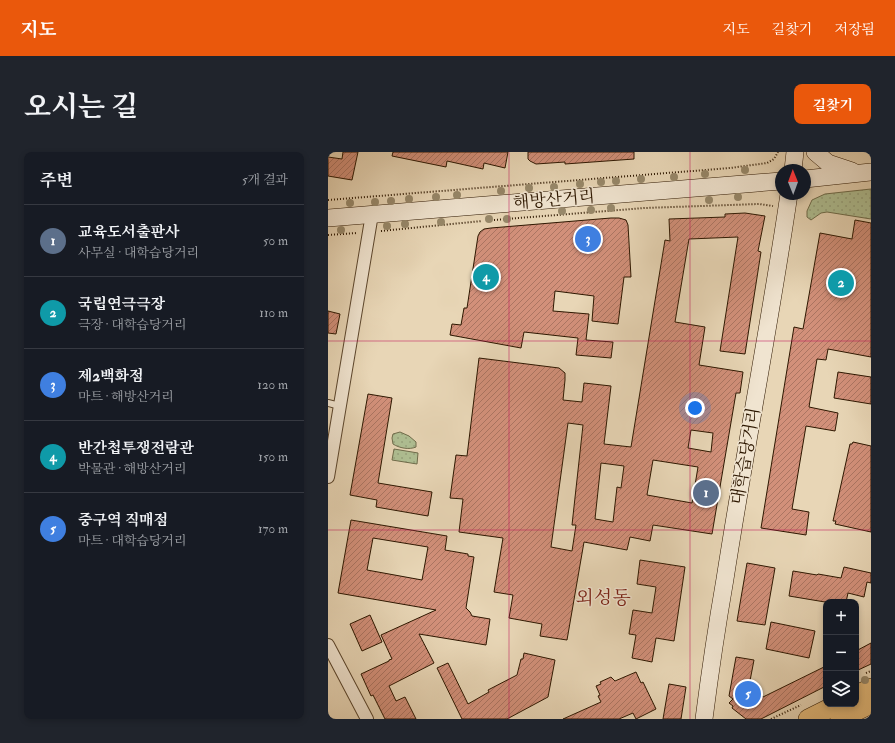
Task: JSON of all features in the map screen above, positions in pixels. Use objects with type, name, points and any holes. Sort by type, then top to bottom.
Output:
[{"type":"main road","points":[[793,164],[795,152]]},
{"type":"main road","points":[[815,152],[828,163],[865,172]]},
{"type":"main road","points":[[811,178],[865,172]]},
{"type":"main road","name":"해방산거리","points":[[328,218],[775,181]]},
{"type":"main road","name":"대학습당거리","points":[[704,719],[708,681],[788,201]]},
{"type":"main road","points":[[859,694],[871,688]]},
{"type":"main road","points":[[840,719],[871,704]]},
{"type":"main road","points":[[807,711],[825,707]]},
{"type":"street","points":[[328,477],[372,214]]},
{"type":"street","points":[[328,645],[367,719]]},
{"type":"lane","points":[[328,403],[340,406]]},
{"type":"path","points":[[328,200],[730,168],[767,163],[774,160],[778,152]]},
{"type":"path","points":[[328,235],[368,233],[489,220],[644,208],[759,204],[788,201]]},
{"type":"path","points":[[771,719],[807,711]]},
{"type":"green space","points":[[871,189],[871,219],[827,212],[821,213],[811,220],[807,217],[807,211],[812,200],[825,194]]},
{"type":"green space","points":[[400,432],[409,436],[416,442],[416,447],[404,448],[393,444],[393,434]]},
{"type":"green space","points":[[394,449],[418,453],[417,464],[392,460]]},
{"type":"building","points":[[343,152],[358,152],[352,180],[328,176],[328,157],[342,159]]},
{"type":"building","points":[[393,152],[508,152],[505,168],[484,163],[483,169],[447,161],[446,167],[392,156]]},
{"type":"building","points":[[528,152],[634,152],[634,159],[565,164],[565,162],[536,164],[528,159]]},
{"type":"building","points":[[745,213],[765,216],[758,251],[761,252],[745,354],[720,351],[738,237],[689,239],[675,322],[705,327],[699,365],[743,372],[740,393],[736,393],[712,534],[653,525],[650,541],[630,537],[627,550],[584,542],[567,640],[540,636],[542,624],[509,618],[513,595],[494,592],[503,538],[459,532],[463,499],[450,498],[456,455],[467,456],[479,358],[559,368],[565,373],[563,400],[582,402],[584,383],[611,386],[604,444],[631,447],[665,240],[670,241],[669,219],[725,217],[725,214]],"holes":[[[568,423],[583,425],[572,525],[576,525],[572,551],[551,547]],[[691,430],[713,433],[711,452],[688,448]],[[653,460],[698,467],[692,503],[647,495]],[[601,463],[624,466],[621,488],[617,487],[613,522],[595,519]]]},
{"type":"building","points":[[611,218],[626,220],[628,225],[631,277],[624,277],[618,324],[592,321],[594,296],[555,291],[553,311],[589,314],[586,340],[613,342],[611,358],[576,355],[578,338],[524,332],[521,348],[450,335],[452,324],[461,325],[464,308],[467,308],[478,236],[484,229]]},
{"type":"building","points":[[855,220],[871,223],[871,357],[828,349],[826,360],[817,359],[809,407],[838,413],[835,431],[806,426],[792,509],[809,512],[806,535],[761,528],[794,327],[803,329],[820,233],[852,239]]},
{"type":"building","points":[[328,311],[340,314],[336,334],[328,333]]},
{"type":"building","points":[[838,372],[871,377],[871,404],[834,398]]},
{"type":"building","points":[[368,394],[392,398],[378,483],[432,492],[428,516],[376,507],[377,500],[350,495]]},
{"type":"building","points":[[853,442],[871,446],[871,532],[835,524],[836,521],[833,521],[850,444]]},
{"type":"building","points":[[351,520],[447,536],[445,550],[468,554],[468,556],[474,557],[466,608],[472,616],[490,619],[486,645],[419,634],[434,663],[389,686],[396,701],[405,697],[416,719],[385,719],[373,695],[371,696],[361,674],[392,659],[381,635],[436,610],[338,593]],"holes":[[[373,538],[428,547],[422,580],[367,570]]]},
{"type":"building","points":[[640,560],[685,567],[674,641],[656,638],[652,662],[632,658],[636,635],[629,634],[633,610],[652,613],[656,587],[637,584]]},
{"type":"building","points":[[747,563],[775,568],[765,625],[737,621]]},
{"type":"building","points":[[844,567],[871,573],[871,583],[867,582],[864,597],[848,593],[847,599],[823,599],[823,602],[789,596],[793,571],[841,578]]},
{"type":"building","points":[[370,615],[382,642],[362,651],[350,624]]},
{"type":"building","points":[[771,622],[815,631],[809,658],[766,649]]},
{"type":"building","points":[[871,643],[871,664],[859,670],[859,649]]},
{"type":"building","points":[[524,653],[555,660],[548,697],[507,719],[462,719],[437,668],[448,663],[468,704],[489,692],[488,690],[517,675]]},
{"type":"building","points":[[736,657],[754,660],[749,686],[763,697],[823,667],[823,688],[761,719],[746,719],[732,708],[733,706],[729,703],[733,699],[729,696]]},
{"type":"building","points":[[636,672],[641,683],[643,682],[656,709],[636,719],[633,713],[619,719],[563,719],[601,702],[596,686],[601,684],[600,682],[611,677],[615,681]]},
{"type":"building","points":[[669,684],[686,687],[681,719],[663,719]]},
{"type":"place","name":"제2백화점","points":[[588,239]]},
{"type":"place","name":"반간첩투쟁전람관","points":[[486,277]]},
{"type":"place","name":"국립연극극장","points":[[841,283]]},
{"type":"place","name":"교육도서출판사","points":[[706,493]]},
{"type":"place","name":"중구역 직매점","points":[[748,694]]},
{"type":"district","name":"외성동","points":[[603,597]]}]
